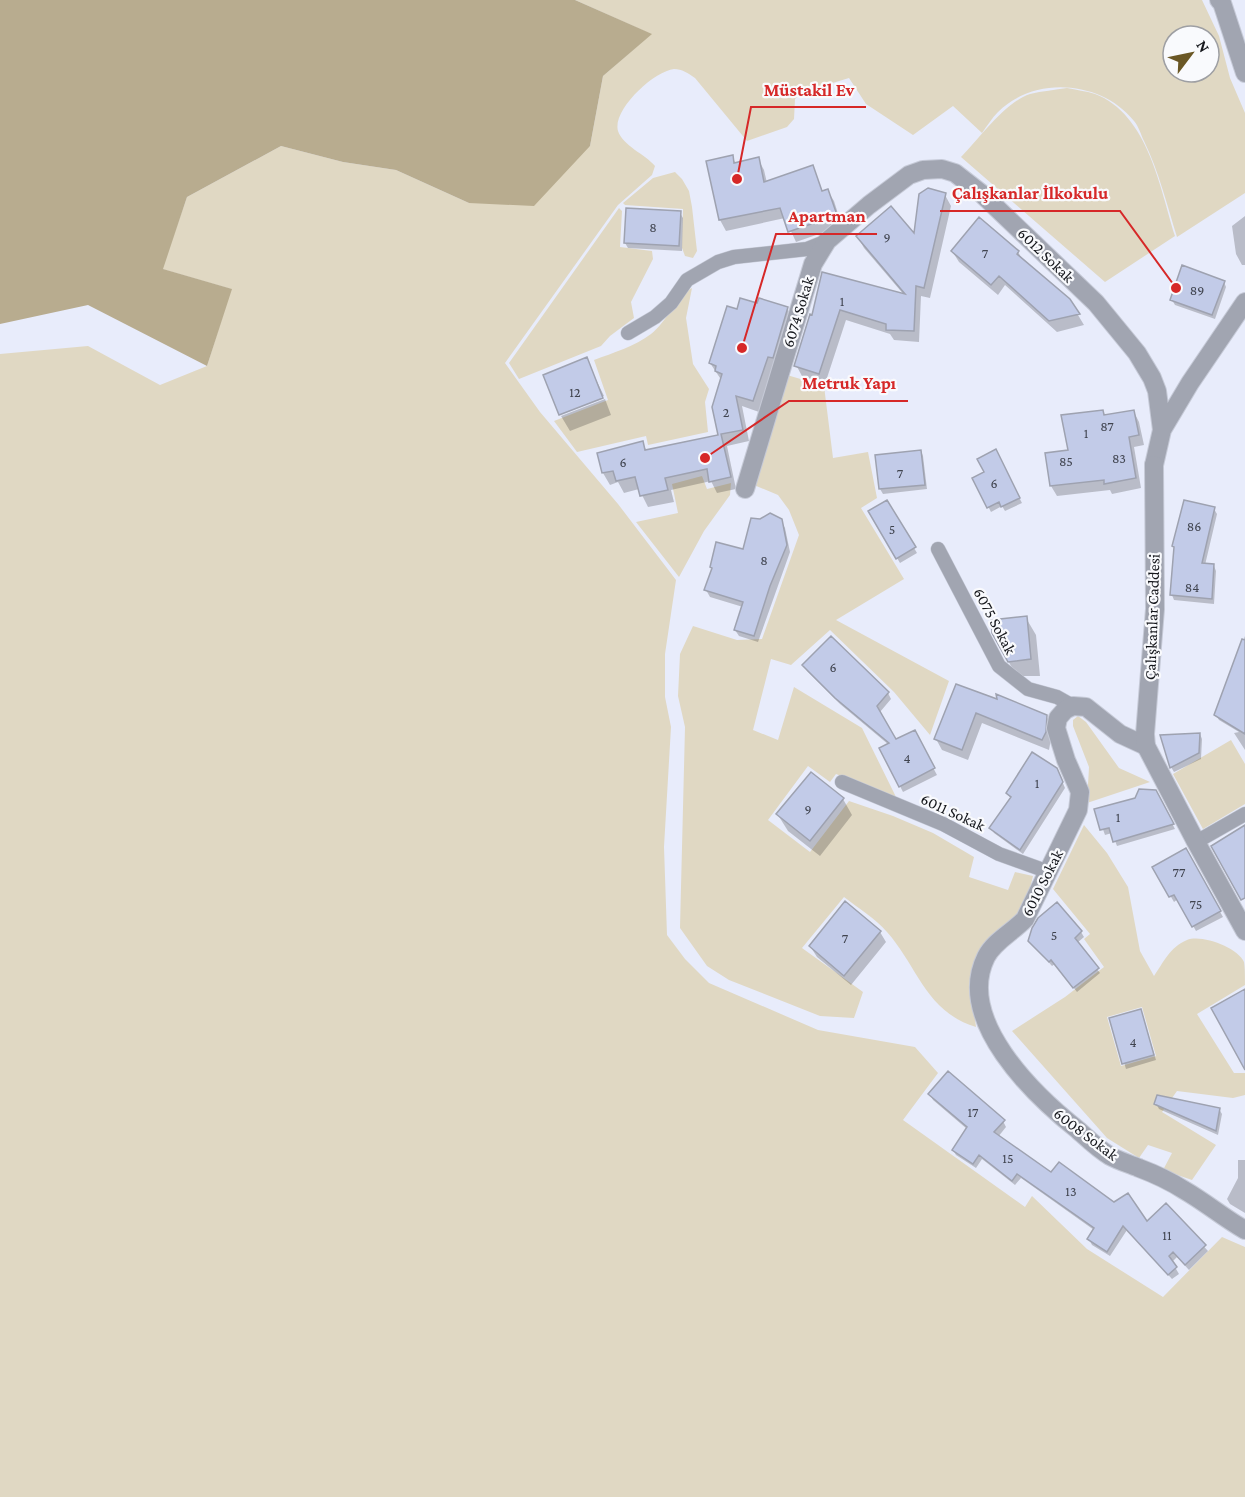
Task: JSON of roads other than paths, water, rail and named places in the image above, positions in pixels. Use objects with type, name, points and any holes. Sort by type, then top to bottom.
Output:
[{"type":"street","points":[[1219,0],[1222,3],[1245,72]]},
{"type":"street","name":"6012 Sokak","points":[[827,241],[909,175],[922,170],[956,173],[982,194],[1096,303],[1137,353],[1157,391],[1162,430]]},
{"type":"street","name":"6074 Sokak","points":[[745,489],[807,281],[813,264],[827,241]]},
{"type":"street","name":"Çalışkanlar Caddesi","points":[[1245,302],[1190,383],[1162,430],[1154,465],[1155,609],[1145,734],[1146,746],[1245,931]]},
{"type":"street","points":[[1073,706],[1086,707],[1120,734],[1146,746]]},
{"type":"street","name":"6010 Sokak","points":[[1004,1055],[995,1042],[983,1013],[980,982],[982,966],[990,951],[1025,919],[1078,810],[1080,792],[1066,760],[1056,728],[1058,718],[1065,710],[1073,706]]},
{"type":"street","name":"6008 Sokak","points":[[1004,1055],[1048,1106],[1110,1156],[1184,1189],[1245,1230]]},
{"type":"lane","name":"6012 Sokak","points":[[627,333],[655,317],[671,303],[687,280],[718,261],[734,257],[807,249],[827,241]]},
{"type":"lane","name":"6075 Sokak","points":[[938,549],[999,666],[1028,689],[1057,697],[1073,706]]},
{"type":"lane","name":"6011 Sokak","points":[[842,782],[944,824],[999,854],[1049,872]]},
{"type":"lane","points":[[1196,842],[1245,814]]},
{"type":"place","name":"Müstakil Ev","points":[[737,179]]},
{"type":"place","name":"Çalışkanlar İlkokulu","points":[[1176,288]]},
{"type":"place","name":"Apartman","points":[[742,348]]},
{"type":"place","name":"Metruk Yapı","points":[[705,458]]}]
